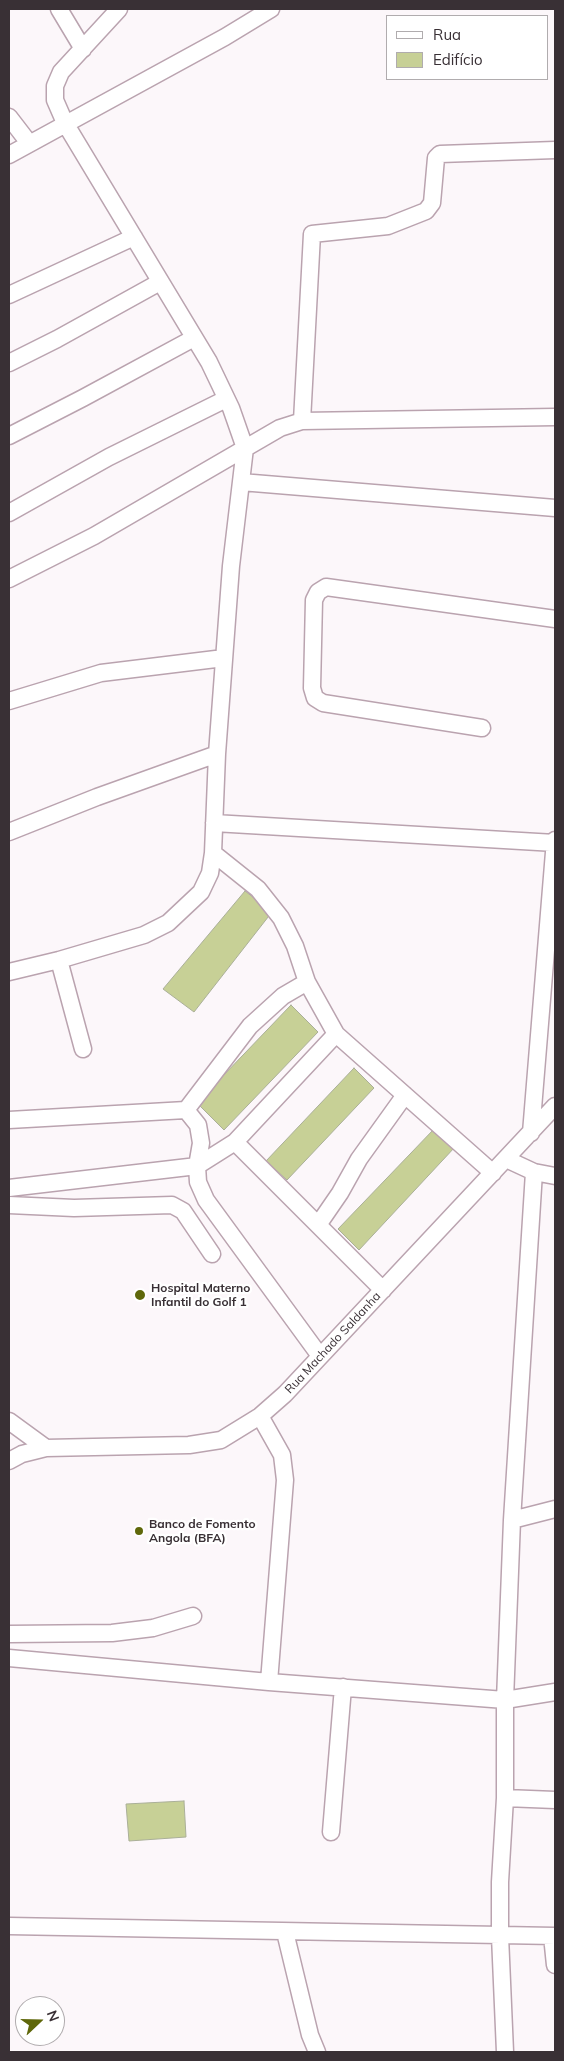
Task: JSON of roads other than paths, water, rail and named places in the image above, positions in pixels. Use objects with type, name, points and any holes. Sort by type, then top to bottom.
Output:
[{"type":"street","points":[[59,9],[83,49]]},
{"type":"street","points":[[9,972],[60,960],[144,935],[168,923],[201,892],[210,873],[214,853],[217,754],[231,566],[245,448],[226,399],[208,362],[65,122],[55,100],[55,86],[61,72],[119,9]]},
{"type":"street","points":[[9,155],[65,122],[225,37],[271,9]]},
{"type":"street","points":[[9,117],[29,143]]},
{"type":"street","points":[[302,421],[312,234],[388,226],[426,210],[432,203],[436,158],[440,154],[555,150]]},
{"type":"street","points":[[9,295],[134,237]]},
{"type":"street","points":[[9,363],[160,282]]},
{"type":"street","points":[[9,436],[194,338]]},
{"type":"street","points":[[9,513],[108,457],[226,399]]},
{"type":"street","points":[[9,579],[94,536],[280,428],[302,421],[555,417]]},
{"type":"street","points":[[241,482],[555,508]]},
{"type":"street","points":[[482,728],[323,703],[315,698],[312,688],[314,600],[318,592],[326,587],[555,619]]},
{"type":"street","points":[[9,701],[101,673],[224,658]]},
{"type":"street","points":[[9,832],[96,796],[217,754]]},
{"type":"street","points":[[214,823],[555,842],[531,1133]]},
{"type":"street","points":[[214,853],[258,889],[280,918],[295,946],[307,982],[336,1034],[493,1174]]},
{"type":"street","points":[[60,960],[83,1049]]},
{"type":"street","points":[[9,1120],[186,1110],[250,1026],[284,996],[307,982]]},
{"type":"street","points":[[9,1188],[197,1166],[235,1142],[336,1034]]},
{"type":"street","points":[[318,1225],[340,1193],[359,1159],[405,1095]]},
{"type":"street","name":"Rua Machado Saldanha","points":[[9,1460],[22,1454],[46,1448],[188,1445],[221,1440],[260,1416],[285,1394],[555,1106]]},
{"type":"street","points":[[186,1110],[198,1124],[201,1143],[197,1166],[198,1182],[206,1200],[320,1356]]},
{"type":"street","points":[[235,1142],[383,1290]]},
{"type":"street","points":[[506,1159],[534,1172],[555,1176]]},
{"type":"street","points":[[505,2052],[500,1936],[500,1882],[505,1798],[512,1520],[534,1172]]},
{"type":"street","points":[[9,1205],[74,1208],[172,1205],[183,1211],[212,1254]]},
{"type":"street","points":[[260,1416],[282,1455],[285,1480],[269,1682]]},
{"type":"street","points":[[9,1421],[46,1448]]},
{"type":"street","points":[[512,1520],[555,1510]]},
{"type":"street","points":[[9,1634],[112,1633],[153,1628],[193,1616]]},
{"type":"street","points":[[9,1658],[269,1682],[506,1700],[555,1692]]},
{"type":"street","points":[[331,1832],[343,1687]]},
{"type":"street","points":[[505,1798],[555,1800]]},
{"type":"street","points":[[9,1926],[554,1936],[555,1965]]},
{"type":"street","points":[[285,1932],[310,2034],[317,2052]]},
{"type":"place","name":"Hospital Materno Infantil do Golf 1","points":[[140,1295]]},
{"type":"place","name":"Banco de Fomento Angola (BFA)","points":[[139,1531]]}]
